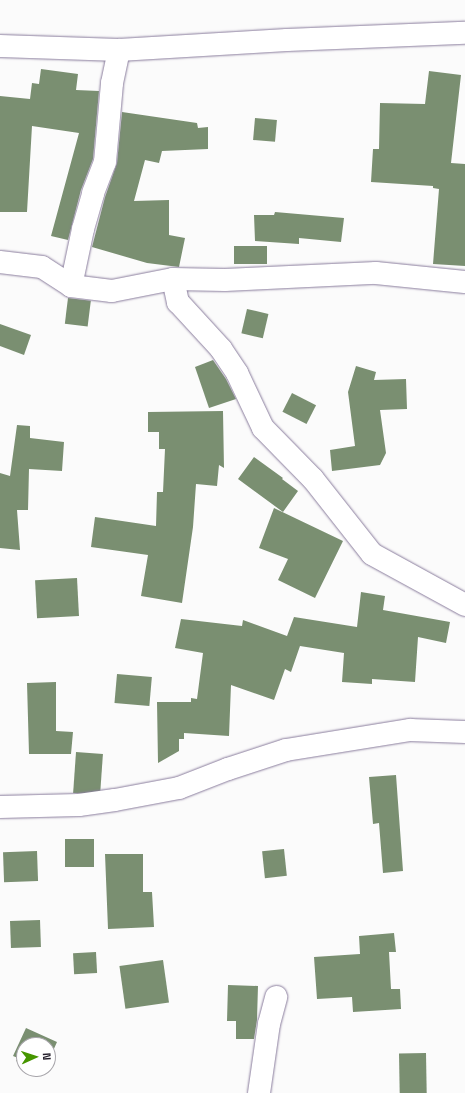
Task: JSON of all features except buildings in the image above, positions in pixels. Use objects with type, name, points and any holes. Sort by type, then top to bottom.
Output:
[{"type":"street","points":[[0,46],[119,50],[287,40],[465,33]]},
{"type":"street","points":[[71,286],[83,229],[93,193],[105,162],[112,83],[119,50]]},
{"type":"street","points":[[0,262],[42,267],[71,286],[112,291],[174,279],[225,280],[376,273],[465,282]]},
{"type":"street","points":[[174,279],[178,302],[221,349],[237,373],[263,428],[314,479],[372,554],[465,605]]},
{"type":"street","points":[[0,807],[79,804],[115,800],[178,788],[228,769],[286,750],[410,730],[465,732]]},
{"type":"street","points":[[259,1093],[269,1024],[276,997]]}]
